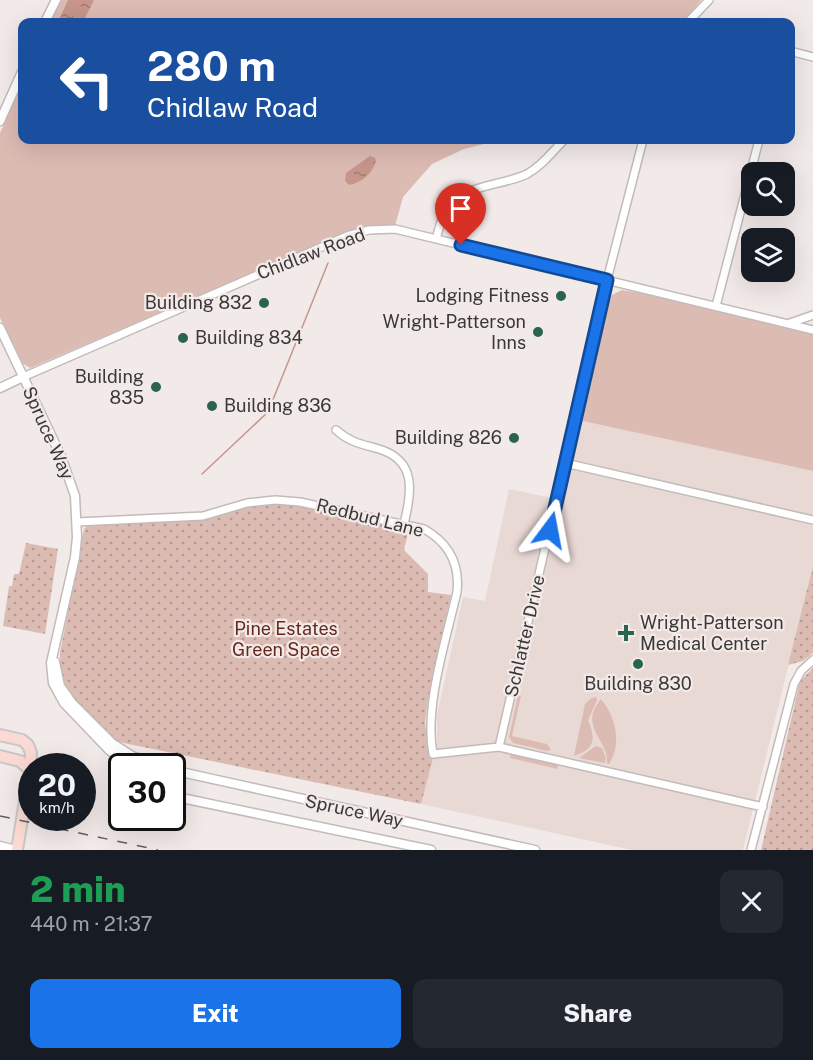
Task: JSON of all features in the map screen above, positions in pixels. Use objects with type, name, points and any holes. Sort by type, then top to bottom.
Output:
[{"type":"main road","points":[[0,735],[26,742],[31,753]]},
{"type":"main road","points":[[0,756],[18,760]]},
{"type":"main road","points":[[17,850],[20,831]]},
{"type":"street","points":[[47,18],[56,0]]},
{"type":"street","points":[[691,18],[709,0]]},
{"type":"street","points":[[795,52],[813,57]]},
{"type":"street","points":[[0,121],[2,111],[18,80]]},
{"type":"street","points":[[436,239],[444,213],[454,201],[469,192],[527,173],[546,160],[560,144]]},
{"type":"street","name":"Schlatter Drive","points":[[500,747],[607,280],[642,144]]},
{"type":"street","points":[[716,306],[758,144]]},
{"type":"street","name":"Chidlaw Road","points":[[0,388],[347,236],[369,230],[395,229],[813,330]]},
{"type":"street","points":[[788,324],[813,315]]},
{"type":"street","name":"Spruce Way","points":[[0,328],[68,472],[75,496],[77,522],[75,557],[51,663],[56,692],[113,753]]},
{"type":"street","points":[[336,430],[347,440],[387,452],[405,468],[411,488],[404,524]]},
{"type":"street","points":[[565,463],[813,520]]},
{"type":"street","name":"Redbud Lane","points":[[77,522],[203,516],[247,503],[275,500],[300,502],[424,529],[440,540],[452,555],[457,574],[457,592],[431,711],[430,735],[433,754],[500,747]]},
{"type":"street","name":"Spruce Way","points":[[55,650],[60,686],[72,703],[120,750],[126,753]]},
{"type":"street","points":[[751,850],[794,684],[801,671],[813,660]]},
{"type":"street","points":[[500,747],[763,807]]},
{"type":"street","name":"Spruce Way","points":[[186,773],[535,850]]},
{"type":"street","name":"Spruce Way","points":[[186,799],[431,850]]},
{"type":"street","points":[[0,846],[17,850]]},
{"type":"shaded area","name":"Wright-Patterson Medical Center","points":[[578,420],[813,471],[813,566],[743,850],[632,850],[421,804],[437,745],[437,715],[463,597],[485,601],[509,489],[561,500]]},
{"type":"green space","points":[[60,0],[701,0],[686,18],[52,18]]},
{"type":"green space","points":[[18,92],[18,144],[484,144],[464,149],[432,164],[403,197],[395,226],[367,227],[342,235],[30,368],[22,363],[0,318],[0,133]]},
{"type":"green space","points":[[622,290],[813,334],[813,471],[578,420],[602,320],[612,295]]},
{"type":"green space","name":"Pine Estates Green Space","points":[[265,504],[301,506],[409,529],[404,550],[428,574],[428,592],[451,595],[428,699],[425,723],[429,750],[433,759],[421,804],[186,756],[186,753],[172,753],[114,741],[70,695],[60,672],[60,653],[84,529],[88,525],[202,520]]},
{"type":"green space","points":[[26,543],[58,549],[45,634],[3,626],[9,586],[12,586],[14,574],[19,574]]},
{"type":"green space","points":[[813,566],[813,653],[803,661],[788,665]]},
{"type":"green space","points":[[813,668],[813,850],[761,850],[800,681]]},
{"type":"green space","points":[[518,695],[521,696],[512,736],[547,744],[551,750],[513,743],[509,737]]},
{"type":"green space","points":[[596,697],[597,700],[588,720],[592,742],[590,747],[574,756],[585,704]]},
{"type":"green space","points":[[601,699],[614,722],[616,731],[615,748],[609,764],[607,764],[607,755],[593,726],[592,718],[594,709]]},
{"type":"green space","points":[[596,746],[602,748],[606,758],[605,763],[579,758]]},
{"type":"green space","points":[[511,754],[557,764],[558,769],[510,758]]},
{"type":"water","points":[[68,0],[94,0],[85,18],[60,18]]},
{"type":"water","points":[[370,156],[376,161],[372,170],[363,180],[349,185],[345,181],[346,173]]},
{"type":"waterway","points":[[202,474],[268,412],[328,263]]},
{"type":"railway","points":[[0,816],[158,850]]},
{"type":"place","name":"Lodging Fitness","points":[[561,296]]},
{"type":"place","name":"Building 832","points":[[264,303]]},
{"type":"place","name":"Wright-Patterson Inns","points":[[538,332]]},
{"type":"place","name":"Building 834","points":[[183,338]]},
{"type":"place","name":"Building 835","points":[[156,387]]},
{"type":"place","name":"Building 836","points":[[212,406]]},
{"type":"place","name":"Building 826","points":[[514,438]]},
{"type":"place","name":"Wright-Patterson Medical Center","points":[[626,633]]},
{"type":"place","name":"Building 830","points":[[638,664]]},
{"type":"route","points":[[461,245],[607,280],[550,530]]}]
